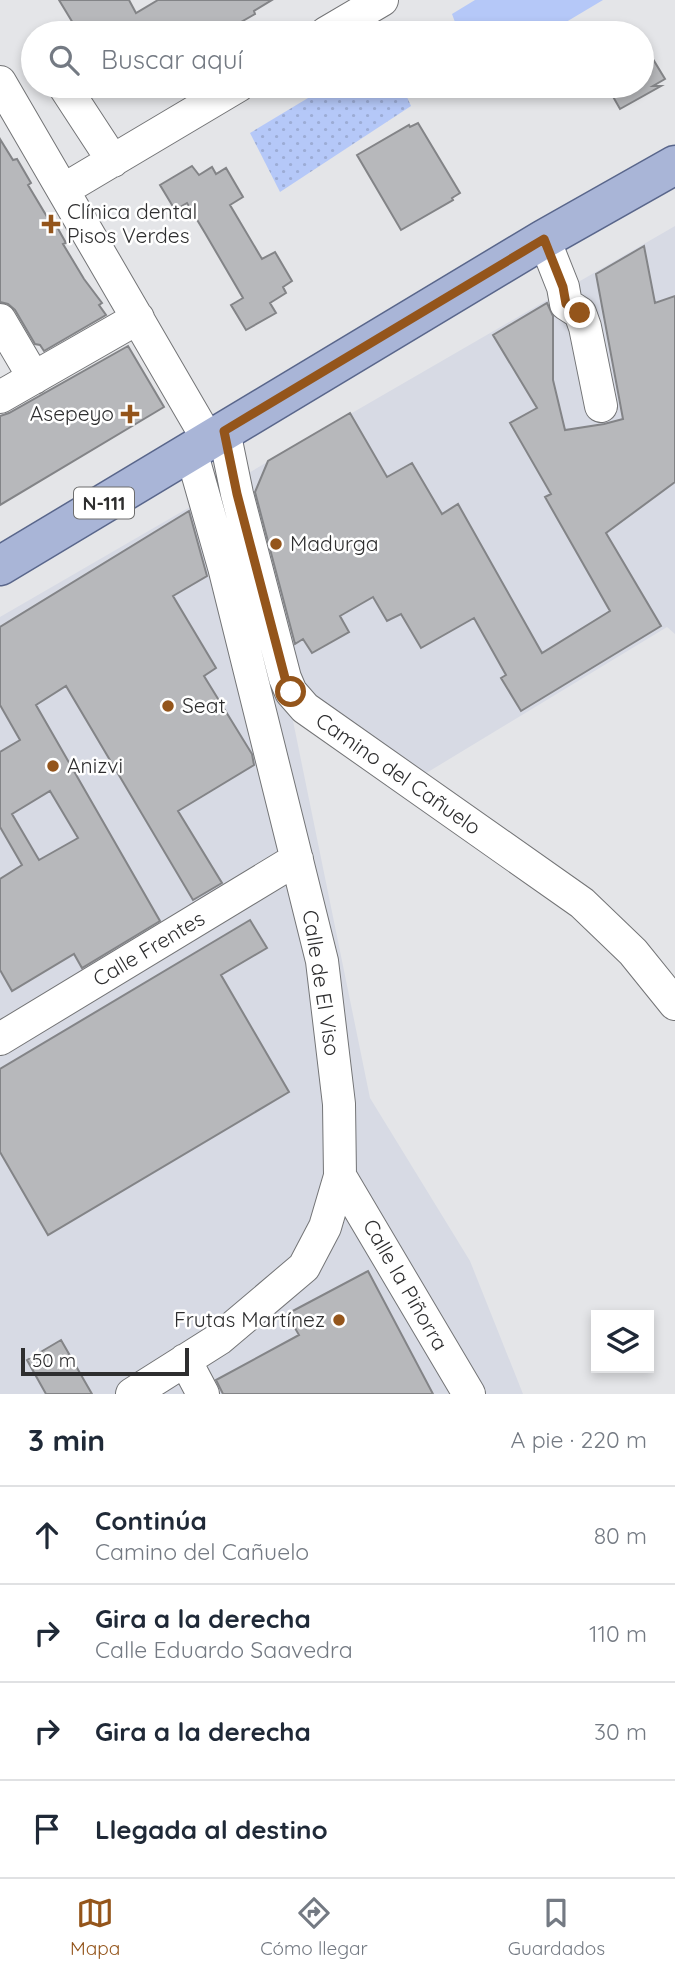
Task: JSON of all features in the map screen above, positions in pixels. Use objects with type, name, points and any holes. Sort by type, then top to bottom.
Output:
[{"type":"main road","points":[[0,544],[205,436],[675,145]]},
{"type":"main road","name":"N-111","points":[[0,566],[205,436],[675,165]]},
{"type":"street","points":[[346,21],[382,0]]},
{"type":"street","points":[[0,82],[205,436]]},
{"type":"street","points":[[72,98],[113,161]]},
{"type":"street","points":[[63,190],[218,98]]},
{"type":"street","points":[[544,239],[563,287],[566,323],[576,378]]},
{"type":"street","points":[[566,304],[580,313],[585,327],[601,406]]},
{"type":"street","points":[[0,397],[138,318]]},
{"type":"street","points":[[0,320],[34,378]]},
{"type":"street","name":"Calle de El Viso","points":[[132,1394],[219,1339],[304,1267],[325,1227],[341,1176],[339,1104],[321,961],[224,567],[205,436]]},
{"type":"street","name":"Camino del Cañuelo","points":[[205,436],[237,494],[285,678],[291,692],[305,708],[582,903],[633,952],[675,1004]]},
{"type":"street","name":"Calle Frentes","points":[[0,1039],[297,859]]},
{"type":"street","name":"Calle la Piñorra","points":[[341,1176],[469,1394]]},
{"type":"street","points":[[185,1360],[203,1394]]},
{"type":"shaded area","points":[[475,0],[603,0],[568,21],[455,21],[452,14]]},
{"type":"shaded area","points":[[308,98],[407,98],[411,106],[280,192],[250,133]]},
{"type":"shaded area","points":[[675,226],[675,634],[667,627],[395,792],[292,716],[370,1098],[470,1261],[523,1394],[0,1394],[0,617]]},
{"type":"building","points":[[59,0],[129,0],[136,13],[158,0],[272,0],[243,21],[72,21]]},
{"type":"building","points":[[654,61],[665,79],[654,85]]},
{"type":"building","points":[[614,98],[640,98],[620,109]]},
{"type":"building","points":[[418,123],[460,193],[452,198],[453,200],[401,230],[357,155],[409,125],[410,127]]},
{"type":"building","points":[[0,139],[13,160],[17,159],[31,183],[28,185],[49,220],[52,218],[66,243],[63,244],[102,303],[99,305],[106,315],[44,351],[40,345],[35,344],[15,310],[0,302]]},
{"type":"building","points":[[192,166],[199,175],[212,167],[216,174],[226,168],[243,197],[230,205],[262,259],[275,252],[292,281],[283,287],[286,293],[270,303],[276,313],[246,330],[231,305],[243,298],[205,233],[187,203],[175,210],[160,185]]},
{"type":"building","points":[[644,246],[655,303],[675,296],[675,482],[606,533],[661,626],[521,711],[501,678],[506,675],[474,618],[421,648],[401,614],[387,621],[373,597],[340,616],[349,632],[312,653],[303,639],[295,644],[255,492],[268,461],[350,413],[387,477],[412,463],[442,514],[458,504],[542,653],[610,611],[545,497],[551,494],[510,423],[537,408],[493,335],[547,303],[553,316],[553,380],[565,430],[623,419],[596,274]]},
{"type":"building","points":[[128,346],[164,407],[0,505],[0,416]]},
{"type":"building","points":[[189,511],[207,576],[173,596],[216,668],[204,676],[252,754],[254,765],[178,811],[222,883],[193,900],[66,686],[36,705],[160,921],[82,968],[74,954],[12,991],[0,970],[0,879],[22,865],[0,827],[0,752],[20,740],[0,705],[0,627]],"holes":[[[50,791],[78,838],[39,860],[12,814]]]},
{"type":"building","points":[[250,920],[267,948],[221,975],[289,1092],[48,1235],[0,1152],[0,1069]]},
{"type":"building","points":[[368,1271],[433,1394],[223,1394],[216,1380],[299,1335],[287,1314]]},
{"type":"building","points":[[61,1340],[92,1394],[46,1394],[27,1360]]},
{"type":"place","name":"Clínica dental Pisos Verdes","points":[[51,224]]},
{"type":"place","name":"Asepeyo","points":[[130,414]]},
{"type":"place","name":"Madurga","points":[[276,544]]},
{"type":"place","name":"Seat","points":[[168,706]]},
{"type":"place","name":"Anizvi","points":[[53,766]]},
{"type":"place","name":"Frutas Martínez","points":[[339,1320]]},
{"type":"route","points":[[291,692],[285,678],[237,494],[224,431],[544,239],[563,287],[566,304],[580,313]]}]
